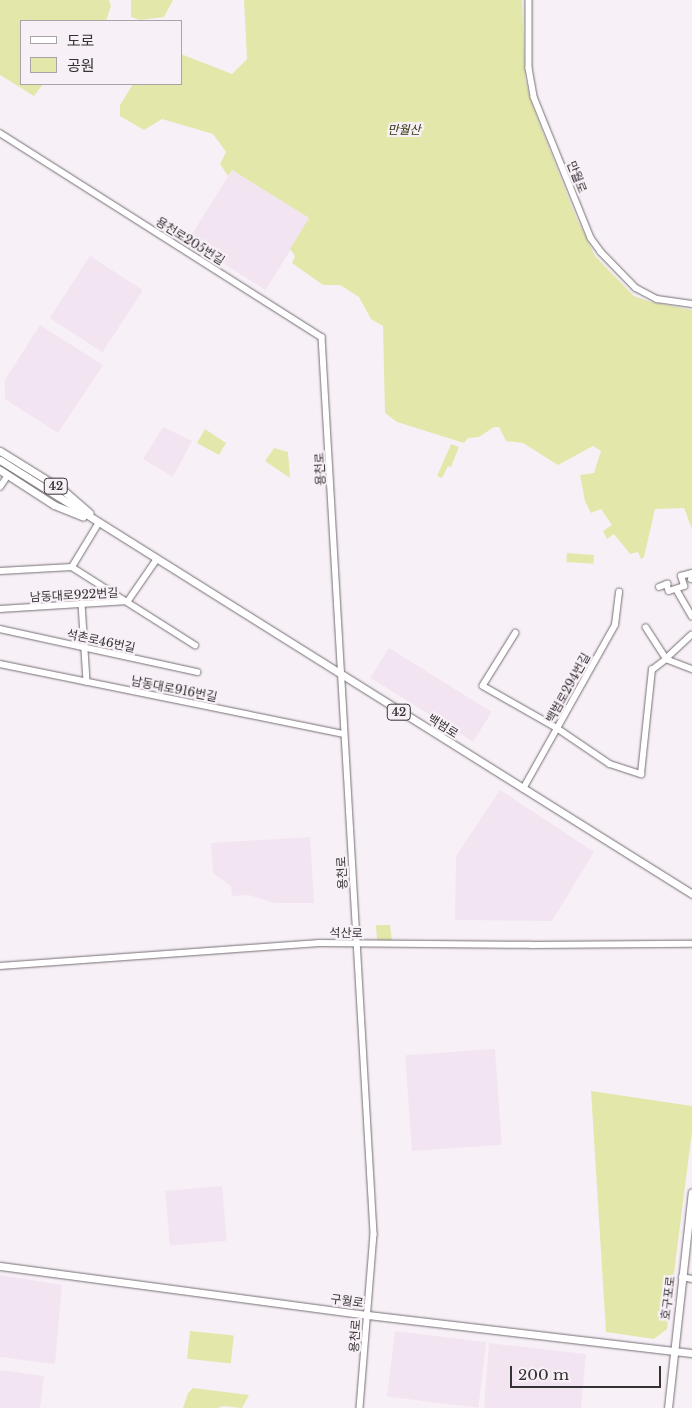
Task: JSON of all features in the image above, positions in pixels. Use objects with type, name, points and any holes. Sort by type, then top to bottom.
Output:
[{"type":"main road","name":"백범로","points":[[0,451],[63,490],[107,527]]},
{"type":"main road","name":"백범로","points":[[0,460],[341,676],[692,894]]},
{"type":"main road","name":"백범로","points":[[0,470],[54,505],[107,527]]},
{"type":"main road","name":"호구포로","points":[[667,1408],[672,1351],[692,1192]]},
{"type":"main road","name":"구월로","points":[[0,1266],[367,1315],[692,1353]]},
{"type":"street","name":"만월로","points":[[529,0],[529,68],[534,97],[591,238],[601,252],[636,288],[657,298],[692,304]]},
{"type":"street","name":"용천로205번길","points":[[0,133],[322,337]]},
{"type":"street","name":"용천로","points":[[322,337],[374,1234],[360,1408]]},
{"type":"street","points":[[0,487],[8,475]]},
{"type":"street","points":[[72,567],[98,524]]},
{"type":"street","name":"남동대로922번길","points":[[0,609],[128,602],[157,559]]},
{"type":"street","points":[[0,571],[72,567],[196,645]]},
{"type":"street","points":[[659,587],[667,584],[669,591],[684,586],[681,576],[692,577]]},
{"type":"street","name":"백범로294번길","points":[[523,789],[614,625],[619,592]]},
{"type":"street","points":[[678,592],[692,616]]},
{"type":"street","points":[[82,604],[87,682]]},
{"type":"street","points":[[646,628],[666,659],[692,669]]},
{"type":"street","name":"석촌로46번길","points":[[0,629],[197,672]]},
{"type":"street","points":[[516,633],[483,686],[557,728],[610,764],[641,774],[652,670],[692,635]]},
{"type":"street","name":"남동대로916번길","points":[[0,664],[344,734]]},
{"type":"street","name":"석산로","points":[[0,966],[319,943],[692,944]]},
{"type":"street","points":[[682,1277],[692,1278]]},
{"type":"shaded area","points":[[232,170],[310,219],[266,290],[187,241]]},
{"type":"shaded area","points":[[90,256],[143,290],[103,352],[50,318]]},
{"type":"shaded area","points":[[40,325],[103,365],[58,433],[5,399],[5,380]]},
{"type":"shaded area","points":[[163,427],[192,441],[173,477],[143,459]]},
{"type":"shaded area","points":[[389,648],[492,712],[473,742],[370,678]]},
{"type":"shaded area","points":[[500,790],[594,852],[552,921],[455,920],[456,856]]},
{"type":"shaded area","points":[[310,837],[314,903],[275,903],[248,895],[232,896],[231,886],[213,873],[211,843]]},
{"type":"shaded area","points":[[495,1049],[502,1145],[412,1151],[405,1055]]},
{"type":"shaded area","points":[[222,1186],[227,1241],[170,1246],[165,1191]]},
{"type":"shaded area","points":[[0,1275],[62,1285],[55,1364],[0,1357]]},
{"type":"shaded area","points":[[395,1331],[486,1342],[478,1408],[387,1397]]},
{"type":"shaded area","points":[[489,1343],[586,1354],[581,1408],[484,1408]]},
{"type":"shaded area","points":[[0,1370],[44,1376],[40,1408],[0,1408]]},
{"type":"green space","points":[[0,0],[109,0],[111,6],[106,20],[20,20],[20,85],[42,85],[34,96],[0,75]]},
{"type":"green space","points":[[131,0],[173,0],[164,17],[140,20],[131,17]]},
{"type":"green space","name":"만월산","points":[[244,0],[522,0],[525,79],[532,105],[576,217],[595,256],[634,296],[651,302],[692,310],[692,529],[684,508],[655,509],[644,557],[641,559],[638,552],[630,554],[614,534],[607,539],[603,531],[612,525],[601,509],[591,513],[585,501],[580,475],[594,473],[601,451],[593,446],[558,465],[523,443],[506,441],[499,427],[494,427],[479,437],[468,438],[464,443],[397,422],[385,413],[383,326],[371,319],[359,297],[340,285],[323,285],[292,263],[295,256],[290,249],[309,218],[232,170],[228,176],[220,164],[226,152],[213,134],[162,119],[144,130],[120,116],[120,105],[132,85],[182,85],[182,54],[232,74],[247,59]]},
{"type":"green space","points":[[205,429],[226,443],[219,455],[197,443]]},
{"type":"green space","points":[[451,444],[459,447],[451,467],[448,466],[442,478],[437,476]]},
{"type":"green space","points":[[274,448],[288,452],[290,478],[265,461]]},
{"type":"green space","points":[[567,553],[594,555],[593,564],[566,562]]},
{"type":"green space","points":[[376,925],[390,925],[392,941],[377,940]]},
{"type":"green space","points":[[591,1091],[692,1106],[692,1131],[667,1329],[654,1339],[606,1332]]},
{"type":"green space","points":[[190,1331],[234,1336],[231,1363],[187,1359]]},
{"type":"green space","points":[[193,1388],[249,1395],[242,1408],[223,1406],[218,1408],[183,1408],[188,1393]]}]
